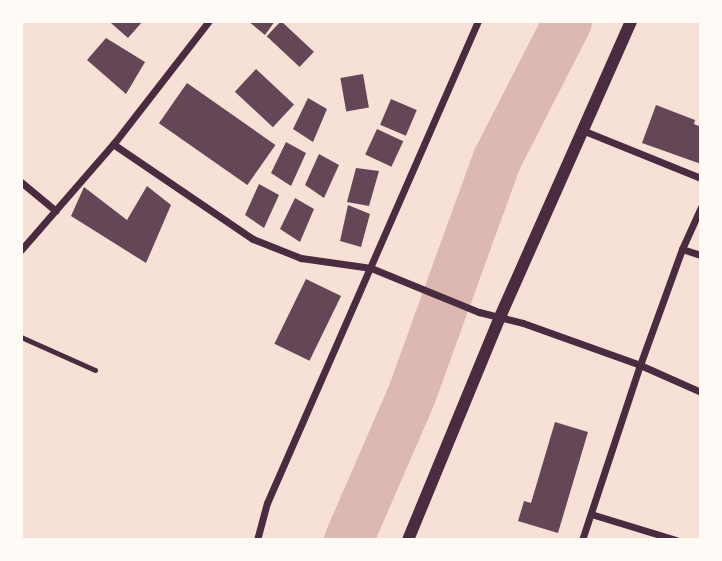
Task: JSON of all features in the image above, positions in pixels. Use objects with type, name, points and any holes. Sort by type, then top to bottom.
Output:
[{"type":"street","points":[[21,250],[113,144],[209,21]]},
{"type":"street","points":[[257,540],[267,503],[478,21]]},
{"type":"street","points":[[408,540],[500,317],[631,21]]},
{"type":"street","points":[[581,129],[701,178]]},
{"type":"street","points":[[113,144],[254,239],[301,258],[371,268],[472,310],[640,365],[701,392]]},
{"type":"street","points":[[21,182],[56,211]]},
{"type":"street","points":[[582,540],[640,365],[682,249],[701,207]]},
{"type":"street","points":[[682,249],[701,255]]},
{"type":"street","points":[[591,514],[676,540]]},
{"type":"lane","points":[[21,337],[94,370]]},
{"type":"building","points":[[143,21],[128,38],[111,23]]},
{"type":"building","points":[[248,21],[275,21],[265,35]]},
{"type":"building","points":[[281,21],[314,52],[300,67],[267,36]]},
{"type":"building","points":[[106,38],[145,62],[126,94],[87,60]]},
{"type":"building","points":[[256,69],[294,104],[273,127],[235,92]]},
{"type":"building","points":[[363,74],[369,107],[346,111],[340,78]]},
{"type":"building","points":[[187,83],[275,145],[247,185],[159,123]]},
{"type":"building","points":[[308,98],[327,109],[313,142],[293,129]]},
{"type":"building","points":[[391,99],[417,110],[406,136],[380,125]]},
{"type":"building","points":[[656,105],[695,120],[694,124],[701,127],[701,164],[642,143]]},
{"type":"building","points":[[377,129],[403,141],[391,167],[365,154]]},
{"type":"building","points":[[286,142],[306,153],[291,186],[271,173]]},
{"type":"building","points":[[319,154],[339,165],[324,198],[305,185]]},
{"type":"building","points":[[356,168],[379,171],[369,206],[347,202]]},
{"type":"building","points":[[259,184],[279,195],[264,228],[245,215]]},
{"type":"building","points":[[147,186],[171,205],[146,263],[71,216],[84,187],[127,220]]},
{"type":"building","points":[[295,198],[314,209],[300,242],[280,229]]},
{"type":"building","points":[[348,205],[370,214],[361,247],[340,241]]},
{"type":"building","points":[[306,279],[341,296],[309,361],[274,344]]},
{"type":"building","points":[[555,422],[588,432],[558,533],[518,521],[524,501],[531,503]]},
{"type":"waterway","points":[[348,540],[411,395],[497,158],[567,21]]}]
